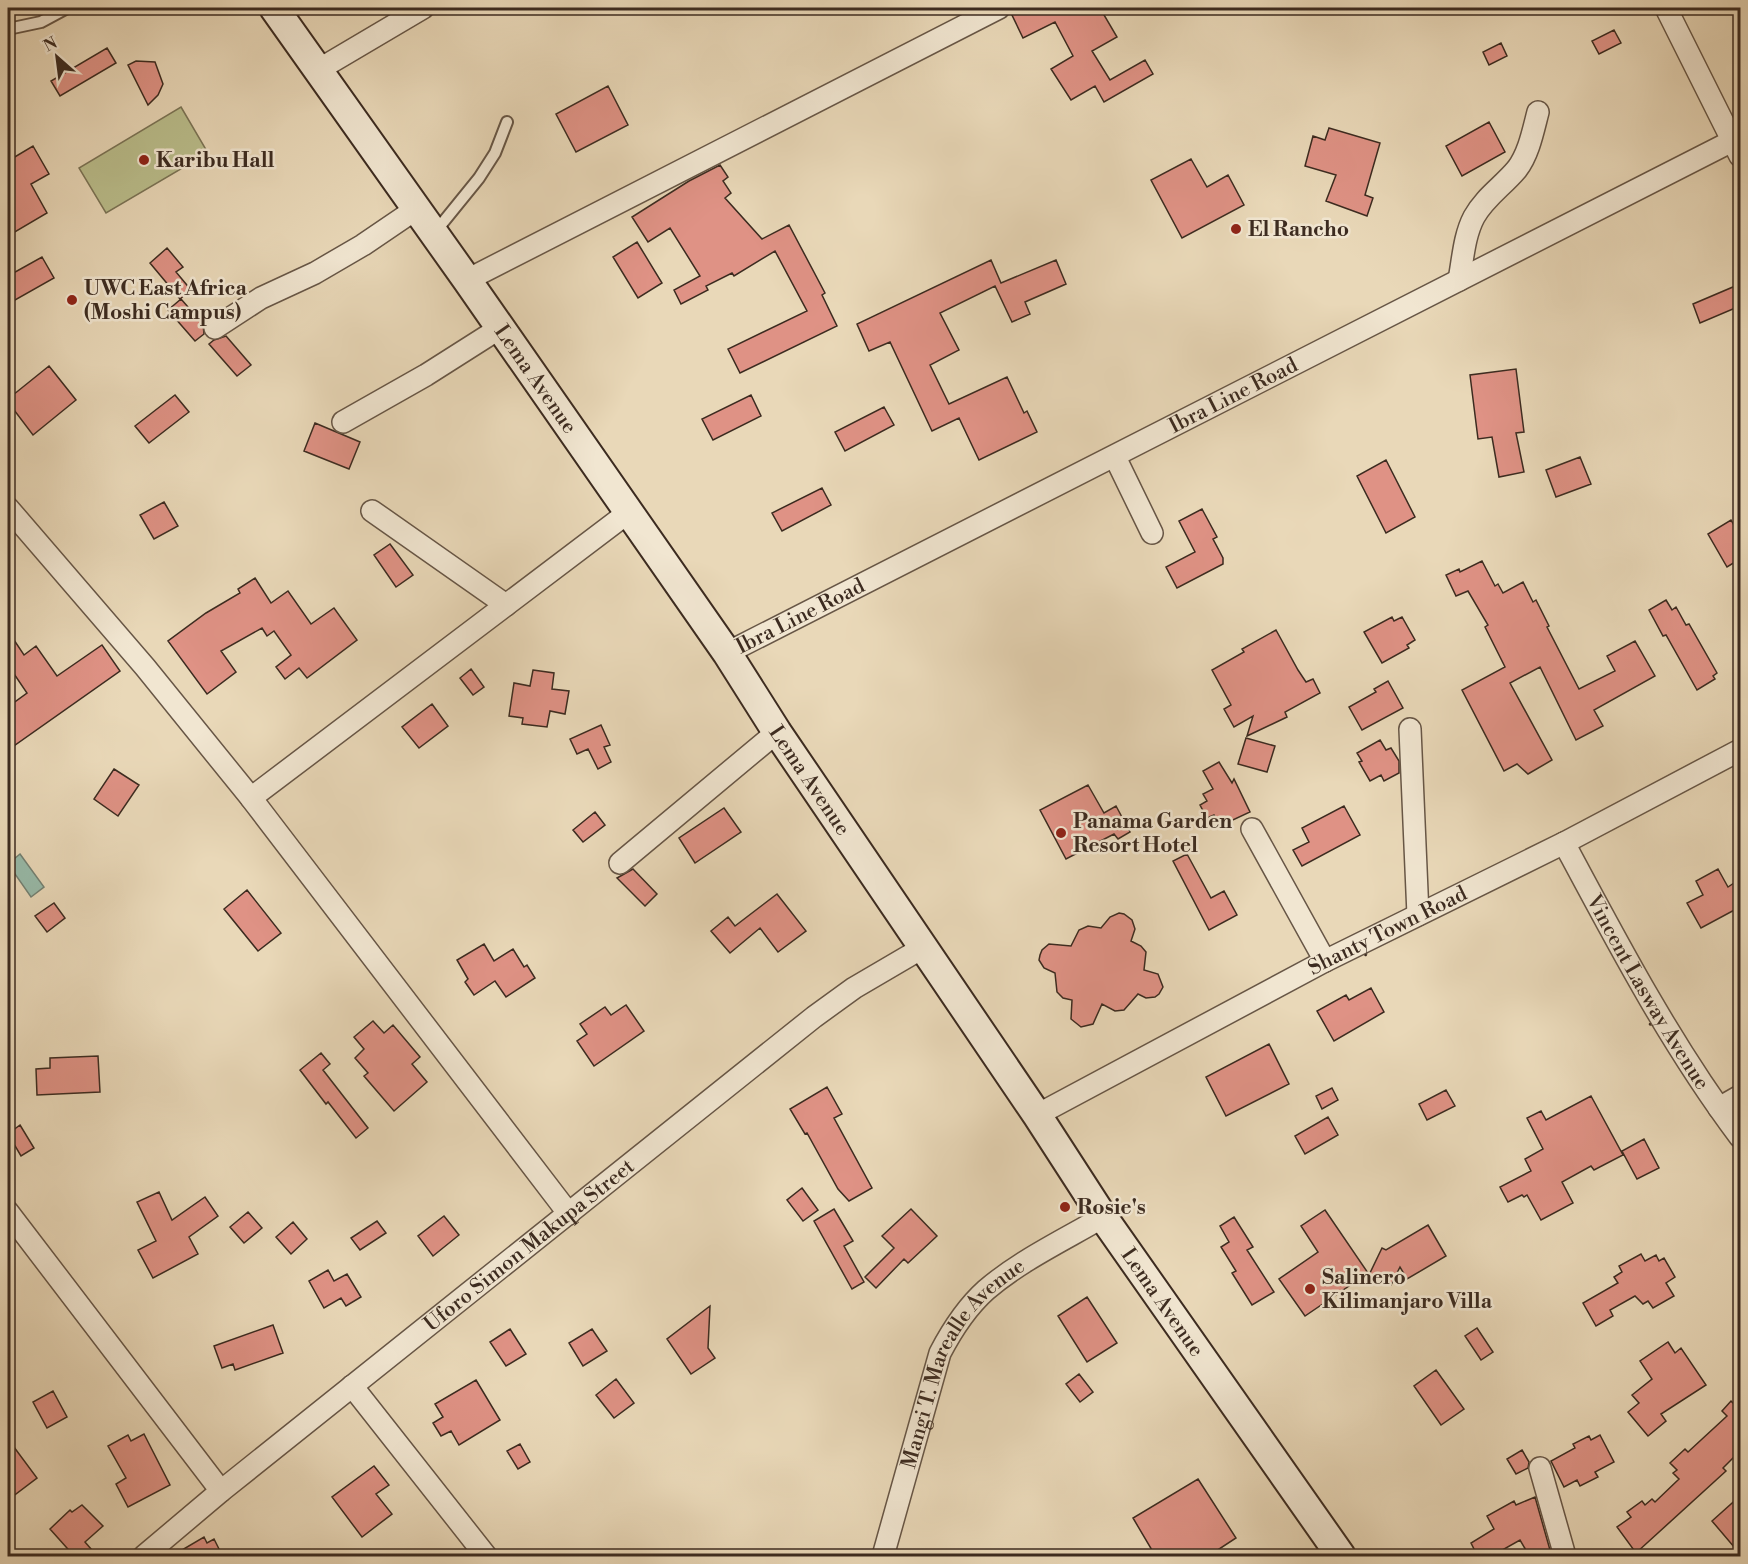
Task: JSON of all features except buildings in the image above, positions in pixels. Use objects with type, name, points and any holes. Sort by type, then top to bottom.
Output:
[{"type":"main road","name":"Lema Avenue","points":[[274,8],[727,653],[777,732],[1037,1114],[1103,1217],[1341,1557]]},
{"type":"street","points":[[318,70],[423,8]]},
{"type":"street","points":[[467,280],[999,8]]},
{"type":"street","points":[[1666,8],[1738,144]]},
{"type":"street","points":[[1460,280],[1467,236],[1474,216],[1489,196],[1522,162],[1538,112]]},
{"type":"street","name":"Ibra Line Road","points":[[727,653],[1460,280],[1738,144]]},
{"type":"street","points":[[215,328],[261,298],[315,273],[356,249],[416,209]]},
{"type":"street","points":[[344,422],[426,375],[500,328]]},
{"type":"street","points":[[1115,457],[1152,533]]},
{"type":"street","points":[[8,508],[145,667],[250,798],[569,1214]]},
{"type":"street","points":[[372,511],[506,605]]},
{"type":"street","points":[[250,798],[629,512]]},
{"type":"street","points":[[1410,729],[1418,915]]},
{"type":"street","points":[[620,863],[777,732]]},
{"type":"street","name":"Shanty Town Road","points":[[1037,1114],[1325,962],[1564,843],[1740,750]]},
{"type":"street","points":[[1252,829],[1325,962]]},
{"type":"street","name":"Vincent Lasway Avenue","points":[[1564,843],[1636,978],[1675,1043],[1740,1137]]},
{"type":"street","name":"Uforo Simon Makupa Street","points":[[144,1557],[221,1491],[814,1017],[854,988],[924,947]]},
{"type":"street","points":[[1719,1108],[1740,1096]]},
{"type":"street","points":[[8,1212],[221,1491]]},
{"type":"street","name":"Mangi T. Marealle Avenue","points":[[883,1557],[940,1353],[951,1332],[986,1291],[1012,1270],[1103,1217]]},
{"type":"street","points":[[352,1386],[486,1557]]},
{"type":"street","points":[[1540,1468],[1565,1557]]},
{"type":"lane","points":[[8,29],[41,22],[67,8]]},
{"type":"lane","points":[[434,234],[479,178],[495,153],[507,122]]},
{"type":"green space","name":"Karibu Hall","points":[[181,107],[208,153],[106,213],[79,168]]},
{"type":"shaded area","points":[[20,854],[44,887],[31,897],[8,864]]},
{"type":"place","name":"Karibu Hall","points":[[144,160]]},
{"type":"place","name":"El Rancho","points":[[1236,229]]},
{"type":"place","name":"UWC East Africa (Moshi Campus)","points":[[72,300]]},
{"type":"place","name":"Panama Garden Resort Hotel","points":[[1061,833]]},
{"type":"place","name":"Rosie's","points":[[1065,1207]]},
{"type":"place","name":"Salinero Kilimanjaro Villa","points":[[1310,1289]]}]
